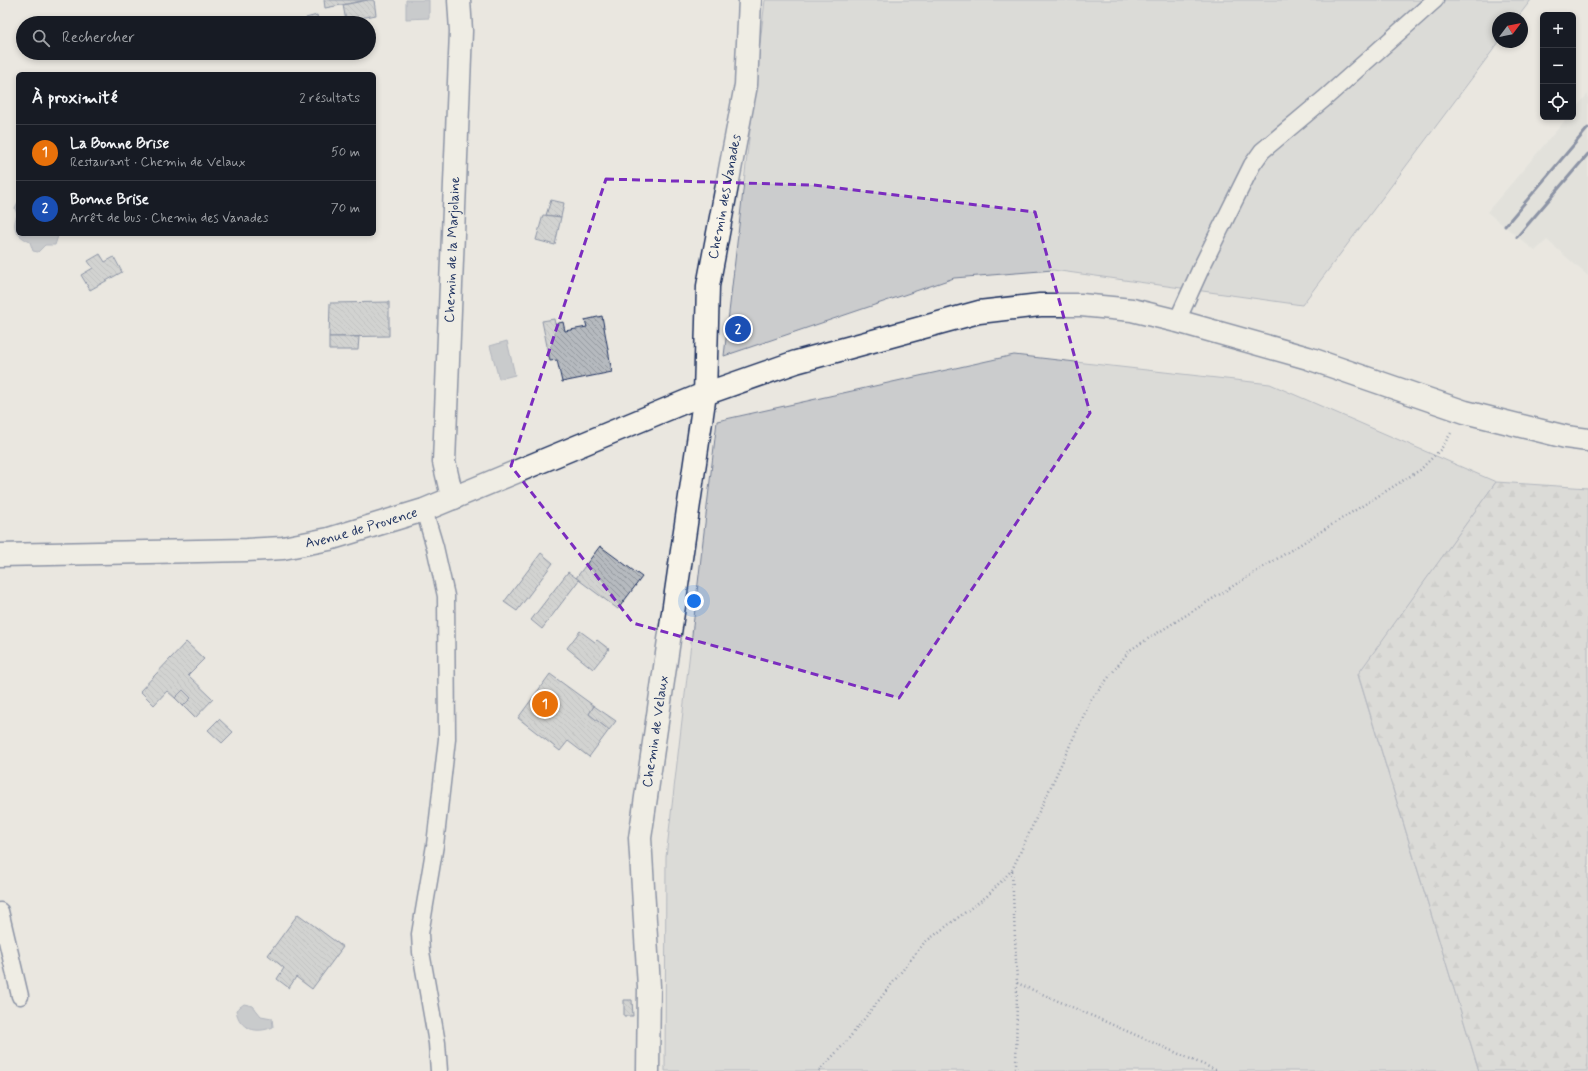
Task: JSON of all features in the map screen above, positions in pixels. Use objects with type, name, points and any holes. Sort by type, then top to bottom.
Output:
[{"type":"street","name":"Chemin de la Marjolaine","points":[[454,498],[444,462],[461,31],[459,0]]},
{"type":"street","name":"Chemin des Vanades","points":[[702,395],[708,286],[746,85],[750,0]]},
{"type":"street","name":"Avenue de Provence","points":[[0,555],[283,548],[329,539],[377,526],[424,510],[702,395],[796,362],[979,312],[1040,305],[1081,305],[1132,310],[1177,321],[1308,358],[1466,412],[1566,437],[1588,440]]},
{"type":"street","name":"Chemin de Velaux","points":[[648,1071],[649,987],[640,838],[702,395]]},
{"type":"lane","points":[[1177,321],[1201,268],[1252,165],[1262,151],[1324,99],[1435,0]]},
{"type":"lane","points":[[424,510],[446,596],[447,739],[435,845],[420,934],[421,952],[437,1043],[439,1071]]},
{"type":"lane","points":[[0,911],[20,996]]},
{"type":"path","points":[[819,1071],[846,1042],[924,943],[987,896],[1012,870],[1091,700],[1130,650],[1420,470],[1441,449],[1466,412]]},
{"type":"path","points":[[1012,870],[1017,983],[1016,1071]]},
{"type":"path","points":[[1017,983],[1218,1071]]},
{"type":"highlighted area","points":[[606,179],[813,185],[1035,212],[1090,413],[899,698],[633,623],[511,466]]},
{"type":"shaded area","points":[[406,0],[429,0],[429,18],[406,19]]},
{"type":"shaded area","points":[[1588,94],[1588,276],[1547,240],[1535,251],[1487,212],[1565,120],[1576,120],[1576,108]]},
{"type":"shaded area","points":[[16,218],[16,230],[15,229]]},
{"type":"shaded area","points":[[21,236],[58,236],[55,245],[45,245],[38,252],[33,251],[30,242]]},
{"type":"shaded area","points":[[507,341],[515,375],[499,379],[490,346]]},
{"type":"shaded area","points":[[244,1004],[253,1006],[261,1016],[272,1018],[273,1027],[255,1030],[245,1026],[238,1017],[236,1010]]},
{"type":"green space","points":[[765,0],[1531,0],[1522,12],[1492,12],[1492,48],[1495,48],[1302,305],[1053,270],[954,278],[724,356]]},
{"type":"green space","points":[[1014,355],[1270,384],[1496,482],[1358,675],[1479,1071],[665,1071],[666,857],[717,421]]},
{"type":"green space","points":[[1496,482],[1588,488],[1588,1071],[1479,1071],[1358,674]]},
{"type":"building","points":[[324,0],[368,0],[325,8]]},
{"type":"building","points":[[374,0],[376,15],[345,16],[343,5]]},
{"type":"building","points":[[551,200],[564,203],[561,217],[546,215]]},
{"type":"building","points":[[543,215],[561,217],[555,245],[536,240]]},
{"type":"building","points":[[100,254],[105,262],[114,257],[122,272],[90,290],[81,275],[93,268],[88,261]]},
{"type":"building","points":[[389,302],[389,336],[329,337],[330,303]]},
{"type":"building","points":[[602,316],[612,372],[562,382],[557,360],[550,361],[542,321],[554,319],[555,324],[563,322],[565,331],[587,327],[585,320]]},
{"type":"building","points":[[329,337],[359,337],[358,350],[329,350]]},
{"type":"building","points":[[600,546],[642,577],[618,609],[576,578]]},
{"type":"building","points":[[541,553],[553,563],[517,611],[504,602]]},
{"type":"building","points":[[568,572],[579,580],[542,629],[531,620]]},
{"type":"building","points":[[580,631],[595,642],[597,640],[609,649],[593,669],[567,648]]},
{"type":"building","points":[[186,642],[204,659],[188,675],[213,699],[195,718],[183,706],[191,698],[183,690],[175,698],[167,691],[154,705],[140,691]]},
{"type":"building","points":[[550,674],[594,706],[589,714],[609,730],[589,757],[568,741],[560,751],[518,718]]},
{"type":"building","points":[[183,690],[191,698],[183,706],[175,698]]},
{"type":"building","points":[[594,706],[616,721],[609,730],[589,714]]},
{"type":"building","points":[[219,719],[233,732],[222,743],[208,730]]},
{"type":"building","points":[[298,914],[343,947],[312,989],[296,977],[289,988],[277,979],[284,968],[268,955]]},
{"type":"building","points":[[624,1000],[632,1000],[633,1016],[624,1016]]},
{"type":"railway","points":[[1505,226],[1588,128]]},
{"type":"railway","points":[[1517,237],[1588,154]]},
{"type":"place","name":"Bonne Brise","points":[[738,329]]},
{"type":"place","name":"La Bonne Brise","points":[[545,704]]}]
